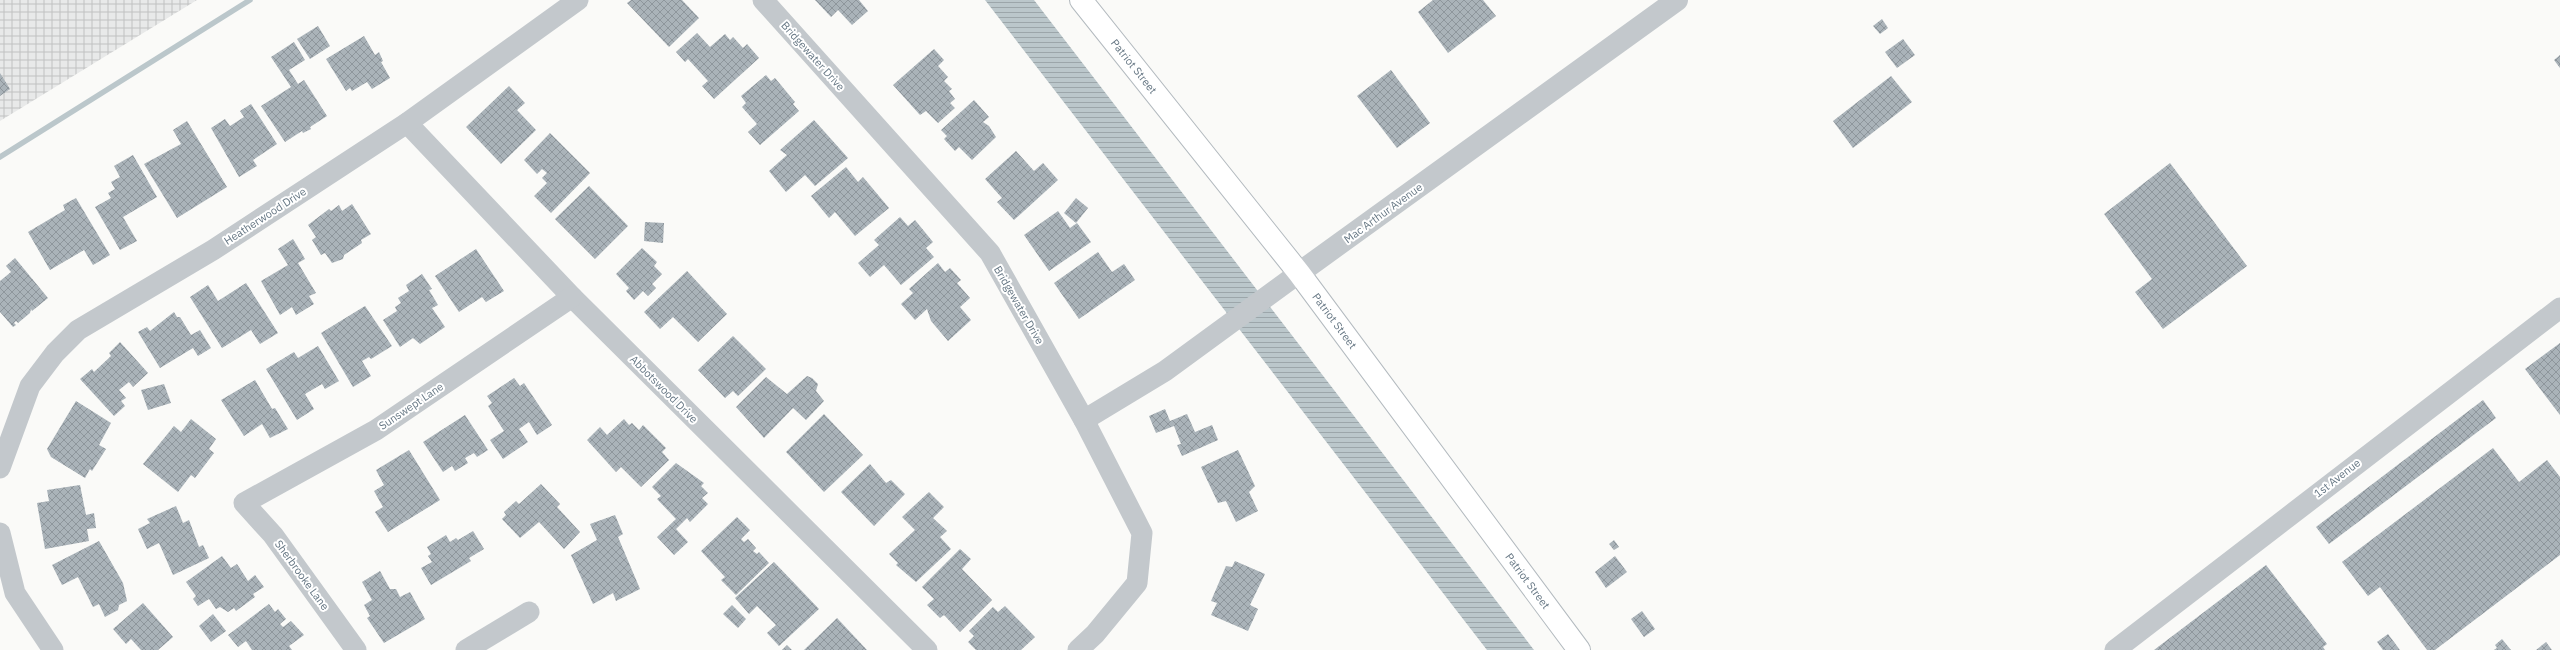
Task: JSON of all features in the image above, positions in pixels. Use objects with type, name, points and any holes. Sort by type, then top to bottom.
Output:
[{"type":"main road","name":"Patriot Street","points":[[1081,0],[1299,273],[1579,650]]},
{"type":"street","name":"Heatherwood Drive","points":[[0,463],[30,386],[56,353],[78,330],[213,250],[407,123],[578,0]]},
{"type":"street","name":"Bridgewater Drive","points":[[763,0],[990,253],[1084,420],[1142,533],[1137,583],[1095,634],[1078,650]]},
{"type":"street","name":"Mac Arthur Avenue","points":[[1084,420],[1165,371],[1222,331],[1299,273],[1677,0]]},
{"type":"street","name":"Abbotswood Drive","points":[[407,123],[572,297],[927,650]]},
{"type":"street","name":"Sunswept Lane","points":[[244,503],[376,430],[572,297]]},
{"type":"street","name":"1st Avenue","points":[[2115,650],[2560,308]]},
{"type":"street","name":"Sherbrooke Lane","points":[[244,503],[273,535],[356,650]]},
{"type":"street","points":[[0,533],[15,593],[53,650]]},
{"type":"street","points":[[466,650],[529,612]]},
{"type":"shaded area","points":[[0,0],[197,0],[0,121]]},
{"type":"shaded area","points":[[985,0],[1034,0],[1534,650],[1487,650]]},
{"type":"building","points":[[631,0],[682,0],[699,18],[669,47],[627,3]]},
{"type":"building","points":[[815,0],[859,0],[868,11],[852,25],[838,10],[831,17]]},
{"type":"building","points":[[1433,0],[1483,0],[1496,16],[1448,53],[1418,12]]},
{"type":"building","points":[[1882,19],[1888,28],[1880,34],[1873,26]]},
{"type":"building","points":[[318,26],[330,46],[310,59],[297,39]]},
{"type":"building","points":[[697,33],[710,47],[725,34],[730,40],[733,37],[743,48],[747,44],[759,58],[714,99],[702,86],[708,81],[688,59],[685,62],[676,52]]},
{"type":"building","points":[[364,36],[375,55],[379,52],[383,61],[381,62],[390,78],[372,89],[367,82],[352,91],[350,88],[346,91],[326,59]]},
{"type":"building","points":[[1903,39],[1915,55],[1897,68],[1885,52]]},
{"type":"building","points":[[294,42],[305,60],[289,70],[298,84],[304,80],[327,116],[310,127],[311,129],[303,133],[302,131],[285,142],[261,106],[291,87],[271,57]]},
{"type":"building","points":[[934,49],[944,60],[938,66],[948,77],[944,81],[952,89],[949,91],[955,99],[950,103],[955,108],[938,123],[926,111],[920,115],[893,85]]},
{"type":"building","points":[[2560,55],[2560,68],[2554,60]]},
{"type":"building","points":[[1391,70],[1430,123],[1397,148],[1357,96]]},
{"type":"building","points":[[0,73],[10,89],[0,96]]},
{"type":"building","points":[[766,75],[771,81],[775,78],[795,102],[793,104],[799,111],[760,145],[748,132],[757,124],[742,107],[746,103],[741,96]]},
{"type":"building","points":[[1891,76],[1912,102],[1853,148],[1833,121]]},
{"type":"building","points":[[509,86],[525,103],[517,110],[536,130],[501,164],[466,127]]},
{"type":"building","points":[[974,100],[989,117],[983,122],[989,126],[996,137],[972,160],[959,147],[955,151],[944,139],[947,136],[941,130]]},
{"type":"building","points":[[251,104],[277,144],[253,160],[257,166],[239,177],[211,128],[225,119],[230,126],[244,117],[240,111]]},
{"type":"building","points":[[814,120],[848,158],[815,186],[805,175],[786,192],[769,171],[787,155],[780,150]]},
{"type":"building","points":[[187,121],[227,187],[177,218],[144,164],[181,144],[173,130]]},
{"type":"building","points":[[550,133],[590,173],[551,213],[534,196],[547,183],[542,178],[547,173],[542,169],[537,174],[524,160]]},
{"type":"building","points":[[1016,151],[1034,171],[1043,163],[1058,180],[1014,220],[997,202],[1002,198],[985,179]]},
{"type":"building","points":[[133,155],[157,197],[123,217],[137,241],[120,250],[95,207],[111,198],[108,193],[115,189],[111,182],[120,177],[114,166]]},
{"type":"building","points":[[2170,163],[2247,266],[2163,329],[2135,292],[2152,279],[2104,214]]},
{"type":"building","points":[[846,167],[858,182],[863,177],[889,208],[855,236],[835,212],[829,218],[811,196]]},
{"type":"building","points":[[589,186],[628,226],[595,259],[555,219]]},
{"type":"building","points":[[76,198],[110,255],[93,265],[84,250],[50,270],[28,232],[65,210],[63,205]]},
{"type":"building","points":[[1076,198],[1088,208],[1076,223],[1064,213]]},
{"type":"building","points":[[352,204],[371,234],[361,240],[362,243],[344,255],[343,259],[332,263],[325,253],[321,255],[312,240],[316,237],[308,225],[329,209],[331,211],[339,205],[342,211]]},
{"type":"building","points":[[1058,211],[1070,228],[1077,223],[1091,242],[1049,271],[1024,235]]},
{"type":"building","points":[[900,217],[908,226],[915,220],[933,242],[926,248],[934,257],[901,285],[884,265],[870,277],[858,263],[879,245],[874,240]]},
{"type":"building","points":[[645,222],[664,223],[663,243],[644,241]]},
{"type":"building","points":[[293,239],[305,259],[298,263],[316,293],[309,296],[314,304],[296,315],[292,307],[280,315],[261,281],[288,265],[278,249]]},
{"type":"building","points":[[642,248],[657,262],[654,266],[662,274],[652,284],[656,288],[648,296],[643,291],[634,300],[626,291],[629,288],[616,274]]},
{"type":"building","points":[[476,249],[504,291],[486,302],[482,297],[459,312],[435,276]]},
{"type":"building","points":[[1098,252],[1112,272],[1124,264],[1135,280],[1079,319],[1054,283]]},
{"type":"building","points":[[15,258],[48,298],[32,311],[31,309],[30,313],[18,323],[16,321],[14,323],[16,325],[13,327],[0,312],[0,281],[11,272],[6,266]]},
{"type":"building","points":[[938,263],[945,272],[950,268],[961,280],[957,283],[970,298],[960,307],[971,320],[948,341],[931,321],[927,309],[915,320],[901,304],[913,293],[909,289]]},
{"type":"building","points":[[687,271],[727,314],[698,342],[673,317],[660,329],[644,312]]},
{"type":"building","points":[[422,274],[432,289],[429,290],[438,305],[432,308],[445,327],[420,344],[413,338],[400,347],[383,320],[397,311],[395,307],[401,303],[398,298],[409,291],[406,285]]},
{"type":"building","points":[[246,283],[278,333],[260,344],[251,330],[222,348],[190,297],[208,285],[218,301]]},
{"type":"building","points":[[365,306],[392,346],[371,359],[369,357],[362,361],[371,376],[353,387],[321,333]]},
{"type":"building","points":[[174,312],[177,317],[180,317],[191,335],[200,330],[211,348],[198,356],[193,348],[160,368],[138,332],[147,327],[150,331]]},
{"type":"building","points":[[733,336],[766,369],[738,396],[733,391],[725,398],[698,370]]},
{"type":"building","points":[[120,342],[148,373],[133,387],[129,382],[119,390],[126,398],[121,401],[125,406],[114,416],[80,379],[92,369],[94,372],[111,356],[109,353]]},
{"type":"building","points":[[2560,343],[2560,415],[2525,369]]},
{"type":"building","points":[[318,346],[339,381],[325,389],[322,384],[305,394],[314,409],[297,420],[266,369],[294,352],[298,358]]},
{"type":"building","points":[[807,376],[812,378],[818,384],[816,391],[824,401],[806,420],[793,408],[764,438],[736,407],[766,377],[787,394]]},
{"type":"building","points":[[514,378],[520,386],[524,383],[552,425],[537,435],[529,422],[519,429],[528,442],[503,459],[490,440],[504,431],[488,406],[492,403],[487,396]]},
{"type":"building","points":[[255,380],[272,409],[275,408],[288,429],[270,438],[262,424],[244,436],[221,400]]},
{"type":"building","points":[[164,384],[171,403],[148,410],[141,390]]},
{"type":"building","points":[[2483,400],[2496,418],[2329,544],[2316,527]]},
{"type":"building","points":[[76,401],[111,423],[99,445],[106,449],[92,471],[90,469],[85,478],[51,457],[47,449]]},
{"type":"building","points":[[1165,409],[1170,421],[1187,414],[1195,432],[1212,425],[1218,440],[1182,456],[1177,445],[1181,444],[1174,426],[1156,433],[1149,416]]},
{"type":"building","points":[[824,414],[863,455],[824,492],[786,452]]},
{"type":"building","points":[[465,415],[488,450],[477,457],[474,453],[465,458],[468,463],[455,471],[452,466],[443,472],[423,442]]},
{"type":"building","points":[[191,419],[216,439],[209,449],[214,453],[195,478],[191,475],[178,492],[143,464],[174,426],[181,432]]},
{"type":"building","points":[[624,419],[629,425],[632,423],[639,430],[643,425],[666,448],[662,452],[669,460],[641,487],[621,467],[616,472],[587,440],[600,427],[607,435]]},
{"type":"building","points":[[2493,448],[2519,482],[2547,460],[2560,477],[2560,555],[2435,650],[2427,650],[2380,587],[2368,596],[2342,562]]},
{"type":"building","points":[[409,450],[440,500],[388,532],[375,512],[383,507],[374,491],[384,485],[376,470]]},
{"type":"building","points":[[1238,450],[1255,486],[1249,492],[1258,511],[1236,522],[1226,501],[1218,503],[1201,467]]},
{"type":"building","points":[[676,463],[704,483],[701,486],[708,493],[702,498],[708,504],[690,522],[687,518],[676,529],[688,542],[674,555],[657,537],[676,519],[657,499],[661,496],[652,487]]},
{"type":"building","points":[[870,464],[886,483],[891,480],[905,494],[874,526],[841,492]]},
{"type":"building","points":[[541,484],[560,504],[557,507],[580,532],[564,549],[539,522],[520,538],[502,519],[506,515],[504,512],[516,501],[519,504]]},
{"type":"building","points":[[80,485],[86,515],[94,513],[96,528],[87,529],[89,541],[45,549],[37,503],[49,501],[47,490]]},
{"type":"building","points":[[929,492],[944,507],[933,518],[947,531],[940,537],[951,549],[916,582],[896,565],[898,563],[889,554],[915,530],[902,517]]},
{"type":"building","points":[[176,506],[183,523],[189,520],[199,547],[203,545],[209,558],[173,575],[159,543],[147,549],[138,529],[150,523],[147,519]]},
{"type":"building","points":[[615,515],[623,534],[618,537],[640,589],[616,601],[613,593],[593,604],[571,555],[597,540],[590,524]]},
{"type":"building","points":[[737,517],[750,530],[741,539],[744,542],[748,539],[756,548],[753,551],[757,554],[759,552],[769,563],[736,595],[721,580],[725,577],[701,551]]},
{"type":"building","points":[[473,531],[484,549],[469,558],[471,561],[431,585],[421,568],[432,562],[428,556],[431,554],[427,547],[446,535],[450,542],[456,538],[458,540]]},
{"type":"building","points":[[1614,540],[1619,547],[1614,550],[1609,544]]},
{"type":"building","points":[[99,541],[123,583],[127,601],[119,605],[118,610],[105,617],[99,604],[93,607],[78,577],[62,585],[52,565]]},
{"type":"building","points":[[960,549],[971,559],[962,569],[992,600],[960,632],[944,615],[940,618],[927,605],[934,599],[922,587]]},
{"type":"building","points":[[222,556],[231,568],[237,564],[248,581],[255,575],[264,587],[253,594],[255,597],[236,611],[234,608],[228,612],[220,607],[216,609],[209,599],[198,606],[193,599],[196,596],[186,582]]},
{"type":"building","points":[[1615,556],[1627,572],[1606,588],[1595,572]]},
{"type":"building","points":[[1235,561],[1265,574],[1250,605],[1258,609],[1248,631],[1211,615],[1217,603],[1211,601],[1226,566],[1232,567]]},
{"type":"building","points":[[774,562],[819,609],[779,646],[767,633],[776,625],[757,606],[749,614],[735,598]]},
{"type":"building","points":[[2266,565],[2327,644],[2323,647],[2325,650],[2154,650]]},
{"type":"building","points":[[380,571],[390,589],[396,589],[400,597],[410,592],[425,619],[384,643],[367,618],[370,616],[364,605],[372,600],[362,582]]},
{"type":"building","points":[[143,603],[173,637],[158,650],[141,650],[131,639],[126,644],[113,629]]},
{"type":"building","points":[[269,604],[275,612],[278,609],[286,619],[280,624],[283,627],[291,621],[304,635],[289,646],[292,650],[252,650],[246,641],[238,647],[228,635]]},
{"type":"building","points":[[732,605],[746,619],[738,628],[723,614]]},
{"type":"building","points":[[1005,606],[1035,637],[1021,650],[976,650],[968,642],[974,636],[969,631],[993,607],[998,612]]},
{"type":"building","points":[[1642,611],[1655,629],[1644,637],[1631,619]]},
{"type":"building","points":[[213,614],[226,631],[211,642],[199,626]]},
{"type":"building","points":[[837,618],[867,650],[804,650]]},
{"type":"building","points":[[2388,634],[2400,650],[2383,650],[2377,642]]},
{"type":"building","points":[[2502,639],[2511,650],[2494,650],[2497,648],[2495,645]]},
{"type":"building","points":[[2546,642],[2552,650],[2536,650]]},
{"type":"building","points":[[787,645],[792,650],[782,650]]},
{"type":"waterway","points":[[0,157],[250,0]]}]
